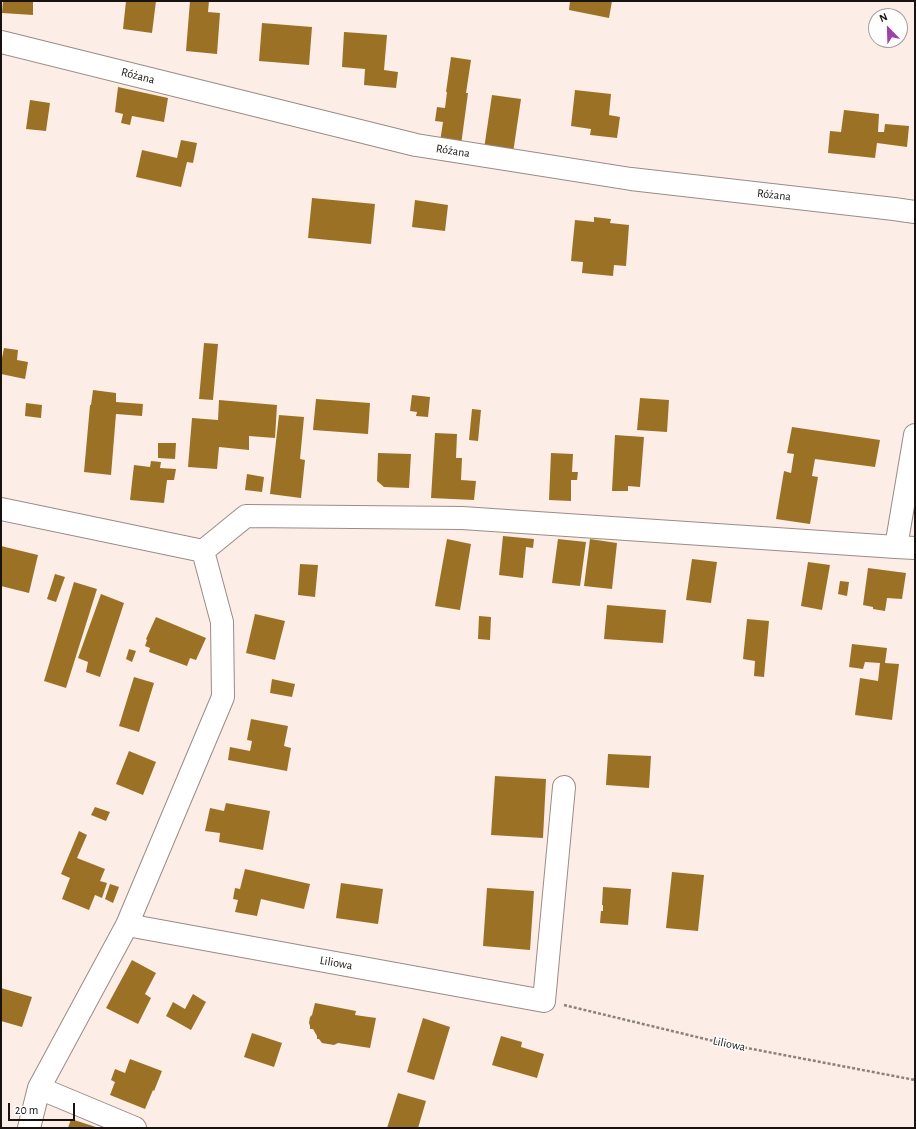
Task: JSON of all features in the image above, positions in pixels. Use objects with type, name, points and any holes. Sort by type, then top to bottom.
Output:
[{"type":"street","name":"Różana","points":[[1,42],[416,145],[631,179],[915,212]]},
{"type":"street","points":[[203,551],[246,516],[462,518],[905,547],[915,435]]},
{"type":"street","points":[[1,509],[203,551]]},
{"type":"street","points":[[29,1128],[39,1088],[127,925],[223,697],[222,622],[203,551]]},
{"type":"street","points":[[544,1001],[564,787]]},
{"type":"street","name":"Liliowa","points":[[127,925],[544,1001]]},
{"type":"street","points":[[39,1088],[135,1128]]},
{"type":"path","name":"Liliowa","points":[[544,1001],[726,1044],[915,1080]]},
{"type":"building","points":[[3,1],[33,1],[33,15],[2,13]]},
{"type":"building","points":[[126,1],[156,1],[152,33],[123,29]]},
{"type":"building","points":[[190,1],[209,1],[208,12],[220,13],[217,54],[186,51]]},
{"type":"building","points":[[570,1],[612,1],[609,18],[569,10]]},
{"type":"building","points":[[262,23],[312,27],[309,65],[259,61]]},
{"type":"building","points":[[344,32],[387,35],[384,70],[398,72],[396,88],[364,85],[365,69],[342,67]]},
{"type":"building","points":[[451,57],[471,60],[461,145],[440,142],[443,122],[435,121],[437,107],[445,108]]},
{"type":"building","points":[[118,87],[168,98],[164,122],[132,116],[130,125],[121,123],[123,114],[115,112]]},
{"type":"building","points":[[575,90],[611,94],[609,115],[620,117],[617,138],[590,135],[591,129],[571,126]]},
{"type":"building","points":[[492,95],[521,99],[513,153],[484,149]]},
{"type":"building","points":[[30,100],[50,103],[46,131],[26,129]]},
{"type":"building","points":[[844,110],[879,114],[878,132],[884,132],[885,124],[909,126],[907,147],[877,143],[875,158],[828,153],[830,131],[841,132]]},
{"type":"building","points":[[181,140],[197,143],[193,163],[187,162],[181,187],[136,177],[142,150],[177,158]]},
{"type":"building","points":[[312,198],[375,204],[371,244],[308,238]]},
{"type":"building","points":[[415,200],[448,205],[445,231],[412,227]]},
{"type":"building","points":[[594,217],[611,219],[610,223],[629,225],[626,266],[614,265],[613,276],[582,273],[583,262],[571,261],[575,220],[594,222]]},
{"type":"building","points":[[204,343],[218,344],[213,400],[199,399]]},
{"type":"building","points":[[4,348],[18,350],[17,360],[28,362],[25,379],[1,374],[1,358]]},
{"type":"building","points":[[93,390],[116,393],[116,402],[143,404],[142,416],[116,414],[111,475],[84,472],[90,405]]},
{"type":"building","points":[[412,395],[430,397],[428,417],[416,416],[417,412],[410,411]]},
{"type":"building","points":[[640,398],[669,400],[667,432],[637,430]]},
{"type":"building","points":[[316,399],[370,403],[368,434],[313,430]]},
{"type":"building","points":[[219,400],[277,405],[275,438],[249,436],[249,450],[219,447],[217,469],[188,467],[192,418],[218,420]]},
{"type":"building","points":[[26,403],[42,405],[41,418],[25,416]]},
{"type":"building","points":[[472,409],[481,410],[478,441],[469,440]]},
{"type":"building","points":[[279,415],[304,417],[300,459],[305,460],[301,498],[270,494]]},
{"type":"building","points":[[792,427],[880,440],[875,467],[815,459],[812,476],[818,477],[810,524],[776,519],[784,471],[791,473],[794,454],[787,453]]},
{"type":"building","points":[[435,433],[457,434],[456,458],[462,458],[461,480],[476,481],[474,500],[431,498]]},
{"type":"building","points":[[615,435],[644,437],[640,487],[628,486],[628,491],[612,491]]},
{"type":"building","points":[[158,443],[176,443],[175,459],[158,458]]},
{"type":"building","points":[[378,453],[411,454],[409,488],[384,487],[377,481]]},
{"type":"building","points":[[551,453],[573,454],[572,472],[578,472],[577,480],[571,480],[571,501],[549,500]]},
{"type":"building","points":[[151,461],[161,462],[160,468],[176,469],[174,480],[167,480],[164,503],[130,500],[134,465],[150,467]]},
{"type":"building","points":[[247,474],[264,477],[262,492],[245,490]]},
{"type":"building","points":[[503,536],[534,539],[533,548],[526,547],[523,578],[499,575]]},
{"type":"building","points":[[447,539],[471,544],[460,610],[435,606]]},
{"type":"building","points":[[558,539],[586,542],[580,586],[552,583]]},
{"type":"building","points":[[590,539],[617,543],[612,589],[584,586]]},
{"type":"building","points":[[1,546],[38,555],[29,593],[1,586]]},
{"type":"building","points":[[692,559],[717,562],[711,603],[686,600]]},
{"type":"building","points":[[808,562],[830,565],[822,610],[801,606]]},
{"type":"building","points":[[300,564],[318,565],[315,597],[298,595]]},
{"type":"building","points":[[868,568],[906,573],[902,599],[887,598],[885,611],[873,609],[873,607],[863,605]]},
{"type":"building","points":[[55,574],[65,577],[56,602],[47,599]]},
{"type":"building","points":[[840,581],[849,582],[847,596],[838,594]]},
{"type":"building","points":[[74,582],[97,589],[66,688],[44,681]]},
{"type":"building","points":[[101,594],[124,603],[100,677],[86,672],[88,662],[78,658]]},
{"type":"building","points":[[607,605],[666,610],[663,643],[604,639]]},
{"type":"building","points":[[255,614],[285,621],[275,660],[246,653]]},
{"type":"building","points":[[479,616],[491,617],[490,640],[478,639]]},
{"type":"building","points":[[156,617],[206,638],[196,660],[190,658],[187,666],[149,652],[150,648],[145,646],[146,639]]},
{"type":"building","points":[[747,619],[769,621],[764,677],[754,676],[755,661],[743,659]]},
{"type":"building","points":[[852,644],[887,648],[885,663],[899,664],[892,720],[855,715],[860,678],[878,681],[880,663],[865,662],[863,669],[849,667]]},
{"type":"building","points":[[129,649],[136,651],[132,662],[126,659]]},
{"type":"building","points":[[134,677],[154,683],[139,732],[119,726]]},
{"type":"building","points":[[272,679],[295,684],[292,697],[270,693]]},
{"type":"building","points":[[251,719],[288,726],[284,746],[291,748],[287,771],[228,760],[230,747],[250,751],[252,741],[247,740]]},
{"type":"building","points":[[129,751],[156,762],[143,795],[116,784]]},
{"type":"building","points":[[608,754],[651,756],[649,788],[606,785]]},
{"type":"building","points":[[495,776],[546,779],[543,838],[491,835]]},
{"type":"building","points":[[226,803],[270,811],[263,850],[219,842],[220,833],[205,831],[210,808],[224,811]]},
{"type":"building","points":[[95,807],[110,812],[106,821],[91,815]]},
{"type":"building","points":[[79,831],[87,835],[77,858],[105,869],[100,881],[107,883],[102,898],[95,895],[89,910],[62,899],[70,878],[61,874]]},
{"type":"building","points":[[245,869],[310,884],[304,909],[261,899],[257,916],[235,912],[238,900],[233,899],[235,888],[240,889]]},
{"type":"building","points":[[672,872],[704,875],[698,931],[666,928]]},
{"type":"building","points":[[341,883],[383,889],[378,924],[336,918]]},
{"type":"building","points":[[110,884],[119,887],[113,903],[105,899]]},
{"type":"building","points":[[603,887],[631,889],[628,925],[600,923],[601,911],[603,911]]},
{"type":"building","points":[[487,888],[534,891],[530,950],[483,946]]},
{"type":"building","points":[[132,960],[156,973],[145,994],[151,998],[138,1024],[106,1008]]},
{"type":"building","points":[[1,988],[32,997],[22,1027],[1,1021]]},
{"type":"building","points":[[193,994],[206,1002],[191,1030],[166,1016],[173,1002],[185,1009]]},
{"type":"building","points":[[315,1003],[356,1011],[355,1015],[376,1018],[370,1048],[338,1043],[334,1045],[322,1043],[319,1039],[317,1039],[313,1029],[310,1029],[309,1023]]},
{"type":"building","points":[[423,1018],[450,1027],[434,1080],[407,1072]]},
{"type":"building","points":[[252,1033],[282,1043],[274,1067],[244,1057]]},
{"type":"building","points":[[501,1036],[522,1042],[521,1047],[544,1054],[537,1078],[492,1065]]},
{"type":"building","points":[[130,1059],[162,1071],[145,1109],[110,1095],[115,1082],[111,1080],[115,1069],[125,1073]]},
{"type":"building","points":[[398,1093],[426,1101],[418,1128],[387,1128]]},
{"type":"building","points":[[71,1119],[99,1128],[68,1128]]}]
